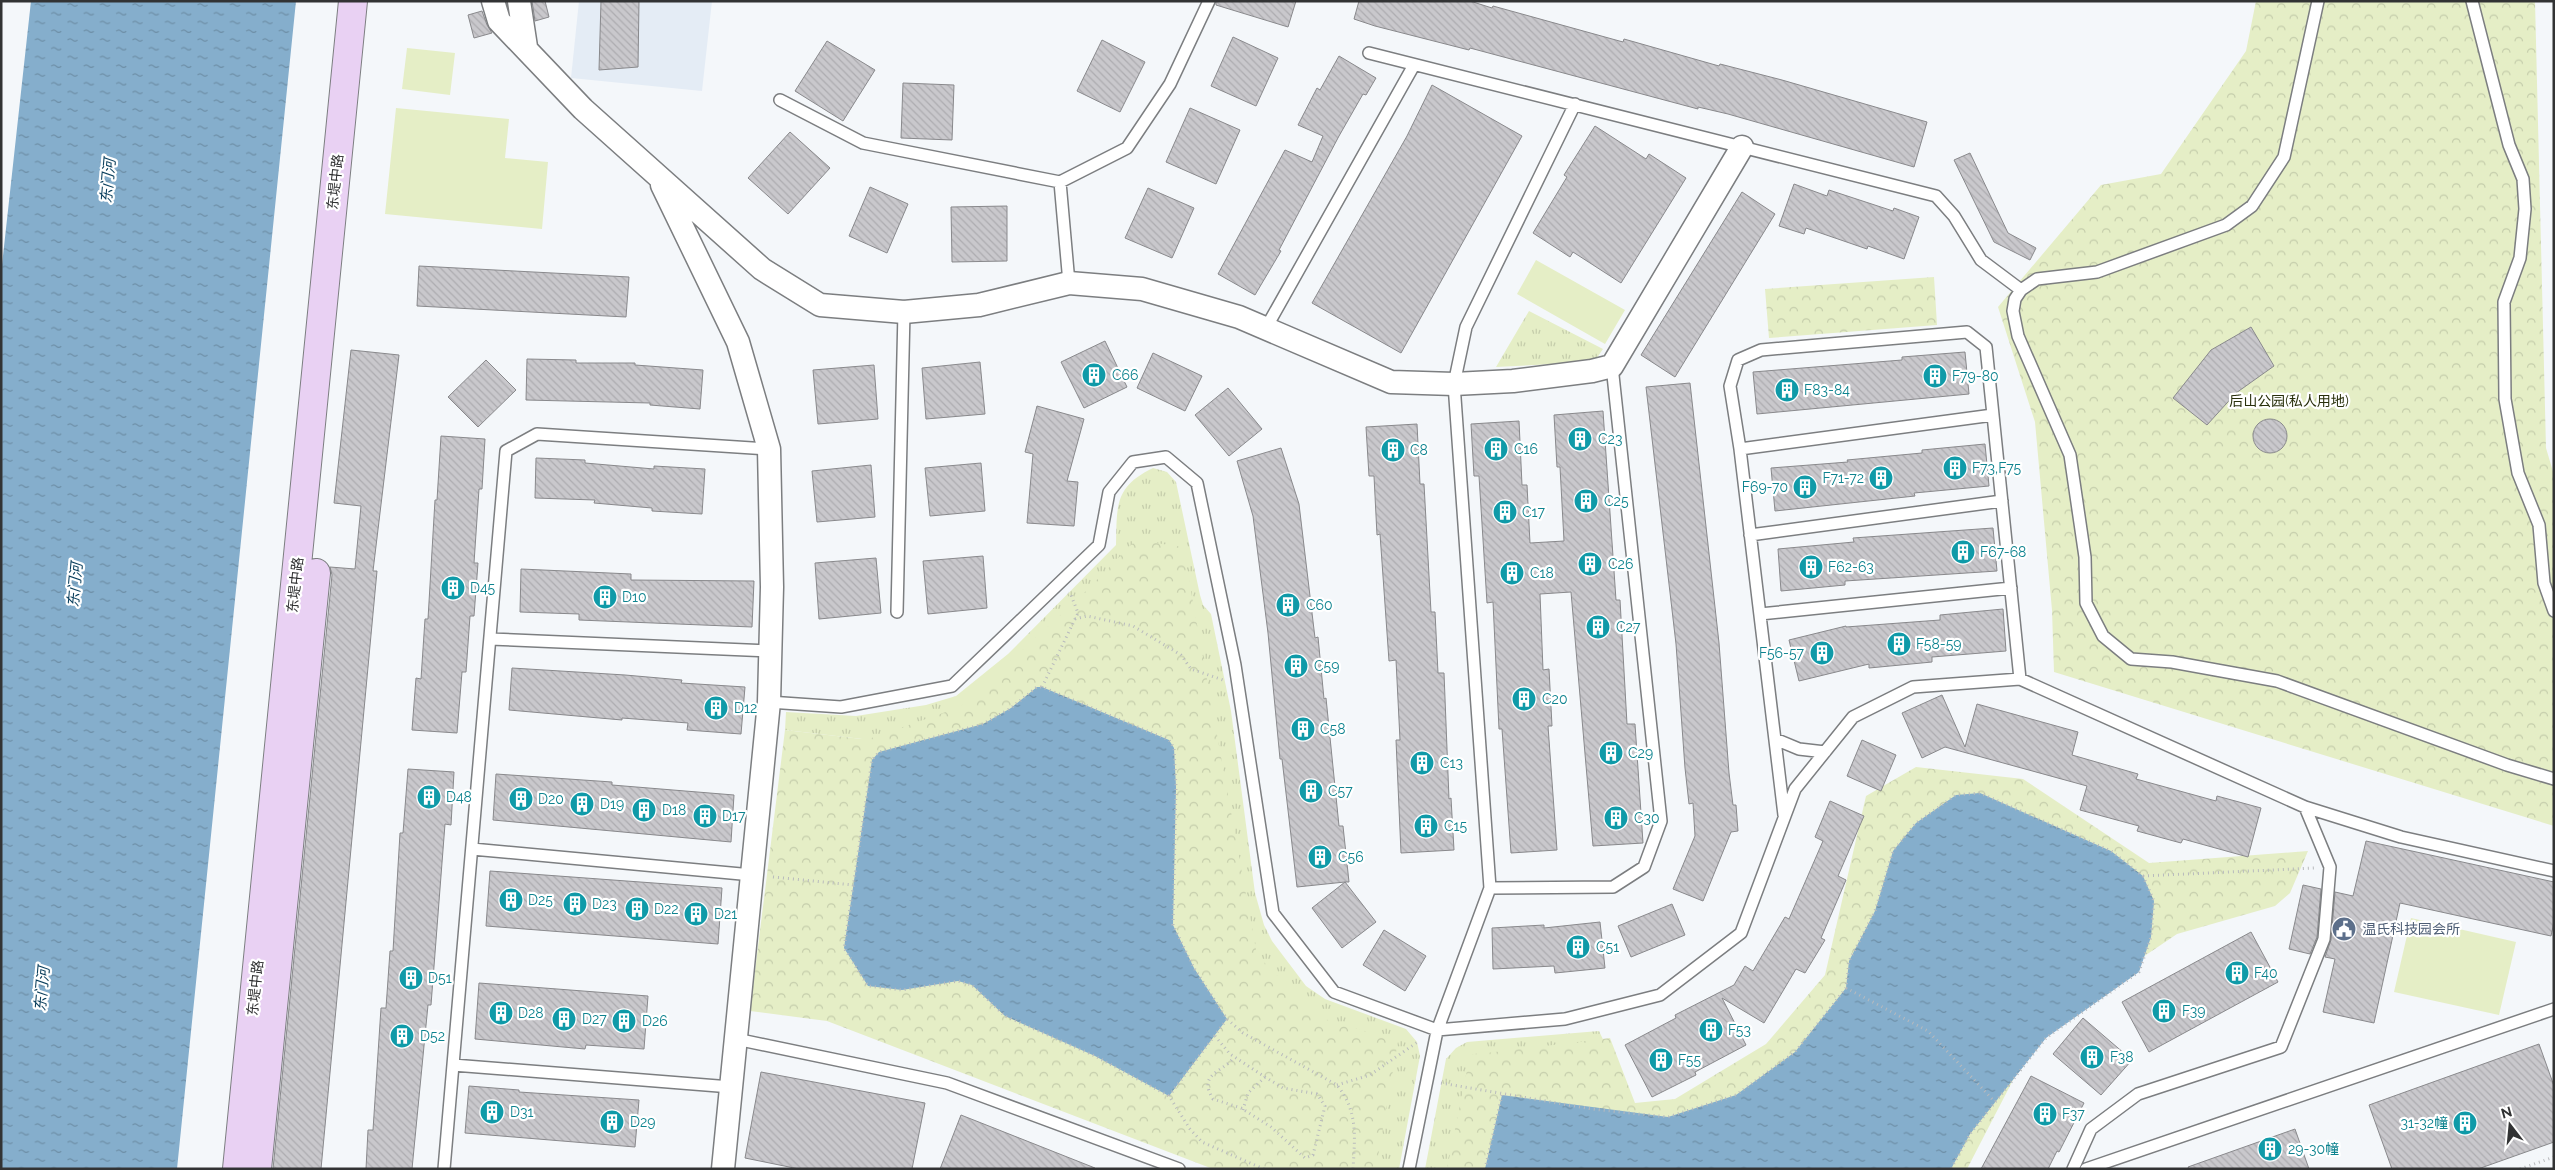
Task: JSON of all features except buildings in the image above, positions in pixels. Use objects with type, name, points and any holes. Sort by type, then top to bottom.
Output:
[{"type":"main road","name":"东堤中路","points":[[237,1169],[353,1]]},
{"type":"main road","name":"东堤中路","points":[[257,1169],[372,1]]},
{"type":"street","points":[[494,1],[499,21],[526,47],[583,109],[762,269],[820,305],[904,312],[978,305],[1069,283],[1142,289],[1239,317],[1391,382],[1454,384],[1514,381],[1592,371],[1612,366],[1742,147]]},
{"type":"street","points":[[519,1],[526,47]]},
{"type":"street","points":[[657,175],[738,342],[770,449],[772,586],[769,702],[723,1169]]},
{"type":"lane","points":[[780,100],[863,143],[1060,182],[1128,148],[1170,84],[1209,1]]},
{"type":"lane","points":[[2318,1],[2284,157],[2252,206],[2226,225],[2115,266],[2097,272],[2037,279],[2021,290],[2015,299],[2013,311],[2018,336],[2070,455],[2085,557],[2086,603],[2103,636],[2132,659],[2172,662],[2277,681],[2506,765],[2554,779]]},
{"type":"lane","points":[[2472,1],[2509,145],[2523,179],[2525,209],[2520,258],[2504,302],[2505,399],[2518,473],[2539,525],[2544,583],[2554,612]]},
{"type":"lane","points":[[1369,53],[1936,196],[1954,216],[1981,260],[2021,290]]},
{"type":"lane","points":[[1266,328],[1414,65]]},
{"type":"lane","points":[[1409,1169],[1437,1031],[1490,888],[1454,384],[1466,326],[1575,104]]},
{"type":"lane","points":[[1060,182],[1069,283]]},
{"type":"lane","points":[[896,612],[904,312]]},
{"type":"lane","points":[[1784,816],[1740,449],[1730,386],[1738,360],[1760,350],[1967,332],[1986,347],[2020,679]]},
{"type":"lane","points":[[1490,888],[1613,887],[1644,867],[1661,821],[1612,366]]},
{"type":"lane","points":[[1740,449],[1993,415]]},
{"type":"lane","points":[[444,1169],[506,451],[537,434],[770,449]]},
{"type":"lane","points":[[769,702],[841,707],[952,686],[1053,587],[1099,545],[1109,492],[1133,462],[1166,457],[1197,483],[1237,679],[1273,913],[1334,992],[1437,1031],[1565,1019],[1660,995],[1740,933],[1795,790],[1853,717],[1913,687],[2020,679],[2305,807],[2401,837],[2554,871]]},
{"type":"lane","points":[[1750,535],[2002,501]]},
{"type":"lane","points":[[1760,614],[2011,588]]},
{"type":"lane","points":[[490,639],[770,651]]},
{"type":"lane","points":[[1775,739],[1799,749],[1825,752]]},
{"type":"lane","points":[[2073,1169],[2091,1129],[2138,1094],[2281,1047],[2324,939],[2330,867],[2305,807]]},
{"type":"lane","points":[[472,849],[752,875]]},
{"type":"lane","points":[[2086,1169],[2554,1009]]},
{"type":"lane","points":[[736,1039],[947,1083],[1179,1169]]},
{"type":"lane","points":[[453,1064],[731,1086]]},
{"type":"path","points":[[1042,687],[1078,613],[1071,595],[1053,587]]},
{"type":"path","points":[[1075,619],[1088,616],[1133,626],[1181,655],[1191,669],[1222,680],[1237,679]]},
{"type":"path","points":[[1264,1169],[1202,1142],[1190,1129],[1169,1096],[1095,1056],[1005,1016],[972,985],[958,980],[902,990],[868,986],[844,948],[872,760],[879,752],[983,724],[1011,708],[1037,687],[1042,687],[1169,740],[1174,748],[1176,787],[1173,925],[1194,968],[1227,1019],[1243,1033],[1337,1085],[1348,1098],[1356,1130],[1353,1169]]},
{"type":"path","points":[[1427,1081],[1502,1095],[1668,1118],[1736,1095],[1795,1052],[1846,988],[1849,961],[1875,911],[1893,851],[1916,822],[1956,795],[1980,793],[2111,851],[2143,876],[2154,900],[2151,937],[2139,972],[2046,1038],[1970,1134],[1951,1169]]},
{"type":"path","points":[[2143,876],[2330,867]]},
{"type":"path","points":[[752,875],[853,885]]},
{"type":"path","points":[[1846,988],[1928,1031],[1995,1102]]},
{"type":"path","points":[[1169,1096],[1227,1019]]},
{"type":"path","points":[[1337,1085],[1370,1075],[1401,1051],[1437,1031]]},
{"type":"path","points":[[1215,1036],[1234,1057],[1283,1088],[1317,1094],[1322,1098],[1325,1106],[1313,1155],[1305,1158],[1271,1127],[1244,1110],[1213,1099],[1208,1085],[1212,1073],[1231,1062],[1234,1057]]},
{"type":"path","points":[[1244,1110],[1248,1093],[1265,1077]]},
{"type":"path","points":[[1485,1169],[1502,1095]]},
{"type":"path","points":[[2520,1169],[2554,1157]]},
{"type":"shaded area","points":[[579,1],[712,1],[702,91],[571,78]]},
{"type":"green space","name":"后山公园(私人用地)","points":[[2256,1],[2535,1],[2546,448],[2554,475],[2554,826],[2054,672],[2052,610],[2035,422],[1998,307],[2101,185],[2161,174],[2246,51]]},
{"type":"green space","points":[[407,48],[455,53],[450,95],[402,89]]},
{"type":"green space","points":[[396,108],[509,119],[505,158],[548,162],[542,229],[385,214]]},
{"type":"green space","points":[[1536,260],[1625,310],[1605,344],[1517,294]]},
{"type":"green space","points":[[1934,277],[1937,325],[1769,338],[1765,289]]},
{"type":"green space","points":[[1529,311],[1603,349],[1594,362],[1496,367]]},
{"type":"green space","points":[[1153,468],[1167,472],[1176,482],[1200,595],[1203,605],[1211,614],[1231,711],[1255,893],[1264,925],[1272,941],[1306,986],[1325,999],[1406,1029],[1417,1042],[1420,1056],[1399,1169],[1358,1169],[1038,679],[861,752],[862,739],[785,730],[786,712],[856,716],[926,705],[956,696],[1008,654],[1116,545],[1118,509],[1124,490],[1140,475]]},
{"type":"green space","points":[[1136,540],[1183,547],[1257,955],[1318,1017],[1398,1041],[1376,1169],[1213,1169],[827,1021],[750,1011],[785,730],[862,739],[863,741],[960,707],[1078,599]]},
{"type":"green space","points":[[1916,767],[2023,779],[2149,863],[2308,851],[2290,893],[2275,906],[2177,934],[2041,1026],[1967,1169],[1447,1169],[1470,1055],[1610,1038],[1635,1103],[1675,1099],[1766,1044],[1825,975],[1866,796]]},
{"type":"green space","points":[[2411,918],[2516,942],[2499,1015],[2394,992]]},
{"type":"green space","points":[[1599,1031],[1618,1071],[1476,1169],[1425,1169],[1446,1059],[1456,1048],[1467,1042]]},
{"type":"water","name":"东门河","points":[[31,1],[296,1],[177,1169],[1,1169],[1,274]]},
{"type":"water","points":[[1037,687],[1042,687],[1169,740],[1174,748],[1176,787],[1173,925],[1194,968],[1227,1019],[1169,1096],[1095,1056],[1005,1016],[972,985],[958,981],[902,990],[868,986],[844,948],[872,760],[879,752],[983,724],[1011,708]]},
{"type":"water","points":[[1980,793],[2111,851],[2143,876],[2154,901],[2151,937],[2139,972],[2046,1038],[1970,1134],[1951,1169],[1485,1169],[1502,1095],[1668,1117],[1736,1095],[1795,1052],[1846,988],[1849,961],[1875,911],[1893,851],[1916,823],[1956,795]]},
{"type":"place","name":"C66","points":[[1094,375]]},
{"type":"place","name":"F79-80","points":[[1935,376]]},
{"type":"place","name":"F83-84","points":[[1787,390]]},
{"type":"place","name":"C23","points":[[1580,439]]},
{"type":"place","name":"C16","points":[[1496,449]]},
{"type":"place","name":"C8","points":[[1393,450]]},
{"type":"place","name":"F73,F75","points":[[1955,468]]},
{"type":"place","name":"F71-72","points":[[1881,478]]},
{"type":"place","name":"F69-70","points":[[1805,487]]},
{"type":"place","name":"C25","points":[[1586,501]]},
{"type":"place","name":"C17","points":[[1505,512]]},
{"type":"place","name":"F67-68","points":[[1963,552]]},
{"type":"place","name":"C26","points":[[1590,564]]},
{"type":"place","name":"F62-63","points":[[1811,567]]},
{"type":"place","name":"C18","points":[[1512,573]]},
{"type":"place","name":"D45","points":[[453,588]]},
{"type":"place","name":"D10","points":[[605,597]]},
{"type":"place","name":"C60","points":[[1288,605]]},
{"type":"place","name":"C27","points":[[1598,627]]},
{"type":"place","name":"F58-59","points":[[1899,644]]},
{"type":"place","name":"F56-57","points":[[1822,653]]},
{"type":"place","name":"C59","points":[[1296,666]]},
{"type":"place","name":"C20","points":[[1524,699]]},
{"type":"place","name":"D12","points":[[716,708]]},
{"type":"place","name":"C58","points":[[1303,729]]},
{"type":"place","name":"C29","points":[[1611,753]]},
{"type":"place","name":"C13","points":[[1422,763]]},
{"type":"place","name":"C57","points":[[1311,791]]},
{"type":"place","name":"D48","points":[[429,797]]},
{"type":"place","name":"D20","points":[[521,799]]},
{"type":"place","name":"D19","points":[[582,804]]},
{"type":"place","name":"D18","points":[[644,810]]},
{"type":"place","name":"D17","points":[[705,816]]},
{"type":"place","name":"C30","points":[[1616,818]]},
{"type":"place","name":"C15","points":[[1426,826]]},
{"type":"place","name":"C56","points":[[1320,857]]},
{"type":"place","name":"D25","points":[[511,900]]},
{"type":"place","name":"D23","points":[[575,904]]},
{"type":"place","name":"D22","points":[[637,909]]},
{"type":"place","name":"D21","points":[[696,914]]},
{"type":"place","name":"温氏科技园会所","points":[[2344,929]]},
{"type":"place","name":"C51","points":[[1578,947]]},
{"type":"place","name":"F40","points":[[2237,973]]},
{"type":"place","name":"D51","points":[[411,978]]},
{"type":"place","name":"F39","points":[[2164,1011]]},
{"type":"place","name":"D28","points":[[501,1013]]},
{"type":"place","name":"D27","points":[[564,1019]]},
{"type":"place","name":"D26","points":[[624,1021]]},
{"type":"place","name":"F53","points":[[1711,1030]]},
{"type":"place","name":"D52","points":[[402,1036]]},
{"type":"place","name":"F38","points":[[2092,1057]]},
{"type":"place","name":"F55","points":[[1661,1060]]},
{"type":"place","name":"D31","points":[[492,1112]]},
{"type":"place","name":"F37","points":[[2045,1114]]},
{"type":"place","name":"D29","points":[[612,1122]]},
{"type":"place","name":"31-32幢","points":[[2465,1123]]},
{"type":"place","name":"29-30幢","points":[[2270,1149]]}]
